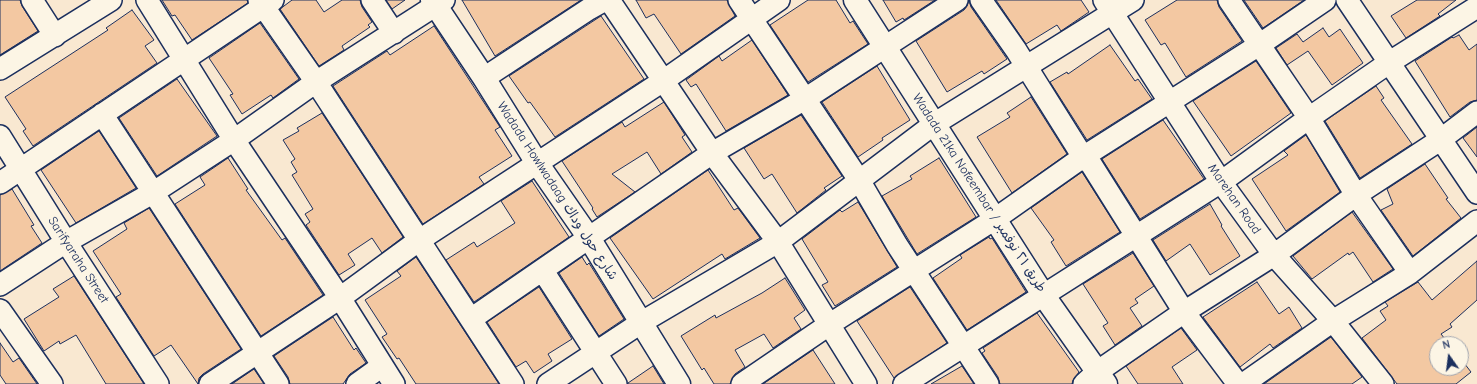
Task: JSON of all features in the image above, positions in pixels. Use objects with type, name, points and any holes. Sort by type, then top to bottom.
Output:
[{"type":"street","points":[[32,0],[55,36]]},
{"type":"street","points":[[0,70],[111,0]]},
{"type":"street","points":[[147,0],[234,140],[340,298],[394,384]]},
{"type":"street","points":[[372,0],[394,33]]},
{"type":"street","points":[[484,78],[588,9],[605,0]]},
{"type":"street","points":[[610,0],[712,153],[778,242],[866,384]]},
{"type":"street","points":[[739,0],[859,180],[897,245],[988,384]]},
{"type":"street","points":[[210,384],[340,298],[418,241],[663,81],[779,0]]},
{"type":"street","name":"Wadada 21ka Nofeembar / طريق ٢١ نوفمبر","points":[[855,0],[1096,380]]},
{"type":"street","points":[[471,319],[543,271],[712,153],[805,99],[957,0]]},
{"type":"street","points":[[981,0],[1016,50],[1025,67],[1083,157],[1091,164],[1184,312],[1238,384]]},
{"type":"street","points":[[548,384],[642,322],[778,242],[934,124],[1025,67],[1108,6],[1133,0]]},
{"type":"street","points":[[1229,0],[1309,118],[1356,195],[1410,273]]},
{"type":"street","points":[[742,384],[830,324],[995,219],[1083,157],[1260,45],[1325,0]]},
{"type":"street","points":[[1347,0],[1477,193]]},
{"type":"street","points":[[0,182],[265,2],[418,241],[513,384]]},
{"type":"street","points":[[0,285],[66,242],[154,192],[234,140],[316,82],[394,33],[437,2]]},
{"type":"street","name":"Wadada Howlwadaag شارع حول وداك","points":[[437,2],[537,163],[589,238],[679,384]]},
{"type":"street","name":"Marehan Road","points":[[1108,6],[1221,182],[1274,255],[1333,322],[1378,382]]},
{"type":"street","points":[[904,384],[1137,237],[1221,182],[1309,118],[1390,62],[1475,8]]},
{"type":"street","points":[[1096,380],[1184,312],[1274,255],[1356,195],[1440,140],[1477,112]]},
{"type":"street","points":[[102,114],[278,384]]},
{"type":"street","name":"Sarifyaraha Street","points":[[0,136],[66,242],[158,384]]},
{"type":"street","points":[[1243,384],[1333,322],[1410,273],[1477,221]]},
{"type":"street","points":[[543,271],[616,384]]},
{"type":"street","points":[[0,310],[52,384]]},
{"type":"street","points":[[357,384],[382,366]]},
{"type":"building","points":[[0,0],[20,0],[22,6],[38,31],[0,55]]},
{"type":"building","points":[[162,0],[247,0],[248,3],[192,40],[175,15],[172,16]]},
{"type":"building","points":[[292,0],[316,0],[324,12],[342,0],[360,0],[362,7],[372,22],[368,25],[370,27],[342,46],[344,50],[319,66],[280,9]]},
{"type":"building","points":[[386,0],[405,0],[392,9]]},
{"type":"building","points":[[462,0],[581,0],[495,56]]},
{"type":"building","points":[[636,0],[727,0],[735,16],[681,54],[654,14],[646,18]]},
{"type":"building","points":[[808,0],[836,0],[850,23],[853,21],[868,44],[808,82],[770,25]]},
{"type":"building","points":[[883,0],[935,0],[904,20],[903,18],[896,22]]},
{"type":"building","points":[[969,0],[971,7],[1007,59],[984,74],[982,71],[947,92],[916,41],[964,10]]},
{"type":"building","points":[[996,0],[1081,0],[1089,12],[1061,31],[1057,25],[1026,44]]},
{"type":"building","points":[[1177,0],[1217,0],[1219,7],[1242,41],[1186,77],[1165,43],[1161,45],[1145,20]]},
{"type":"building","points":[[1244,0],[1304,0],[1263,28]]},
{"type":"building","points":[[1417,0],[1456,0],[1438,14],[1440,16],[1406,38],[1391,16]]},
{"type":"building","points":[[132,10],[154,40],[145,46],[157,63],[33,146],[23,131],[26,129],[5,97],[108,30],[106,28]]},
{"type":"building","points":[[601,16],[644,79],[555,137],[509,76]]},
{"type":"building","points":[[260,23],[299,79],[273,98],[271,95],[242,114],[230,95],[233,94],[209,58]]},
{"type":"building","points":[[434,26],[500,127],[495,130],[512,156],[479,177],[484,184],[423,224],[333,86],[387,51],[390,55]]},
{"type":"building","points":[[1323,28],[1329,37],[1340,29],[1363,63],[1332,85],[1308,51],[1287,65],[1276,48],[1297,34],[1303,42]]},
{"type":"building","points":[[1459,35],[1469,50],[1477,44],[1477,100],[1470,102],[1450,117],[1415,61],[1452,37],[1453,38]]},
{"type":"building","points":[[752,40],[788,95],[726,131],[696,84],[691,87],[686,80],[719,56],[722,61]]},
{"type":"building","points":[[1110,45],[1135,81],[1138,79],[1152,99],[1087,140],[1050,82],[1067,72],[1068,74]]},
{"type":"building","points":[[1256,61],[1291,113],[1231,156],[1193,101]]},
{"type":"building","points":[[877,66],[910,120],[882,138],[883,140],[858,157],[822,102]]},
{"type":"building","points":[[177,79],[217,136],[157,176],[119,118]]},
{"type":"building","points":[[1376,86],[1384,98],[1381,100],[1412,144],[1360,178],[1325,121]]},
{"type":"building","points":[[1031,97],[1067,154],[1012,193],[977,137],[1010,117],[1007,113]]},
{"type":"building","points":[[664,102],[685,135],[682,137],[692,152],[661,174],[647,152],[612,174],[635,192],[597,217],[592,209],[593,208],[562,161],[622,122],[625,127]]},
{"type":"building","points":[[322,113],[403,237],[382,253],[372,238],[348,254],[355,265],[339,275],[306,225],[310,222],[305,214],[313,209],[292,175],[297,172],[291,162],[295,159],[283,140],[299,131],[297,128]]},
{"type":"building","points":[[801,115],[842,176],[824,188],[826,190],[797,213],[772,174],[764,179],[744,148]]},
{"type":"building","points":[[1163,120],[1204,179],[1140,219],[1102,159]]},
{"type":"building","points":[[1477,127],[1477,157],[1463,138]]},
{"type":"building","points":[[99,131],[136,188],[76,223],[41,170]]},
{"type":"building","points":[[1306,135],[1340,192],[1286,231],[1252,179],[1288,155],[1284,151]]},
{"type":"building","points":[[228,158],[248,189],[246,190],[282,240],[285,238],[323,295],[261,336],[175,204],[205,185],[200,177]]},
{"type":"building","points":[[939,158],[976,217],[917,254],[882,196],[912,179],[910,176]]},
{"type":"building","points":[[1425,164],[1448,198],[1446,199],[1461,218],[1413,256],[1381,210],[1393,204],[1387,189]]},
{"type":"building","points":[[708,170],[734,210],[738,208],[760,238],[725,259],[722,254],[653,299],[610,238]]},
{"type":"building","points":[[1082,172],[1120,232],[1066,266],[1051,242],[1054,240],[1031,208]]},
{"type":"building","points":[[532,181],[569,237],[474,302],[446,260],[474,242],[477,247],[515,223],[501,201]]},
{"type":"building","points":[[12,189],[34,225],[31,226],[42,243],[0,271],[0,195]]},
{"type":"building","points":[[858,202],[897,267],[835,306],[822,285],[828,282],[802,239],[840,210],[842,212]]},
{"type":"building","points":[[1210,204],[1222,225],[1221,226],[1240,256],[1210,275],[1190,244],[1166,261],[1153,240]]},
{"type":"building","points":[[149,208],[241,349],[203,374],[199,378],[198,384],[171,345],[154,356],[116,297],[121,294],[93,251],[127,229],[124,223]]},
{"type":"building","points":[[1352,212],[1393,269],[1373,282],[1353,252],[1349,255],[1348,253],[1312,279],[1293,256]]},
{"type":"building","points":[[989,237],[990,239],[992,238],[1026,292],[967,330],[933,278],[962,258],[960,255]]},
{"type":"building","points":[[1133,253],[1154,286],[1135,299],[1138,303],[1130,308],[1142,326],[1115,345],[1103,326],[1108,323],[1083,284]]},
{"type":"building","points":[[416,257],[499,384],[416,384],[399,358],[397,359],[382,337],[387,334],[365,300],[401,276],[397,271]]},
{"type":"building","points":[[582,257],[587,265],[589,263],[624,319],[599,336],[559,273]]},
{"type":"building","points":[[1477,261],[1477,300],[1450,324],[1452,327],[1441,334],[1443,336],[1429,336],[1429,376],[1466,376],[1456,384],[1397,384],[1362,338],[1386,320],[1380,311],[1388,306],[1385,302],[1418,282],[1432,300]]},
{"type":"building","points":[[74,276],[144,384],[106,384],[76,335],[60,344],[59,341],[44,351],[24,319],[59,297],[53,289]]},
{"type":"building","points":[[785,278],[805,310],[794,318],[801,329],[773,348],[764,334],[735,350],[745,367],[735,374],[730,384],[714,384],[704,368],[702,370],[681,336],[715,315],[716,318],[762,293]]},
{"type":"building","points":[[1257,282],[1279,314],[1289,307],[1302,328],[1273,348],[1270,344],[1240,367],[1203,317]]},
{"type":"building","points":[[539,287],[572,339],[548,354],[552,361],[534,373],[526,361],[516,367],[487,322]]},
{"type":"building","points":[[910,287],[947,343],[894,378],[857,321]]},
{"type":"building","points":[[1037,313],[1079,372],[1072,384],[1000,384],[998,377],[982,353],[985,351],[983,348]]},
{"type":"building","points":[[333,317],[354,350],[356,348],[366,363],[350,374],[343,384],[290,384],[288,377],[274,356]]},
{"type":"building","points":[[1181,328],[1197,350],[1172,367],[1183,384],[1138,384],[1126,366]]},
{"type":"building","points":[[1331,337],[1362,377],[1352,384],[1264,384]]},
{"type":"building","points":[[0,343],[13,362],[19,358],[37,384],[6,384],[0,375]]},
{"type":"building","points":[[813,350],[835,384],[763,384]]},
{"type":"building","points":[[653,366],[664,384],[628,384],[628,383]]},
{"type":"building","points":[[962,366],[974,384],[931,384]]},
{"type":"building","points":[[254,369],[264,384],[232,384]]}]
